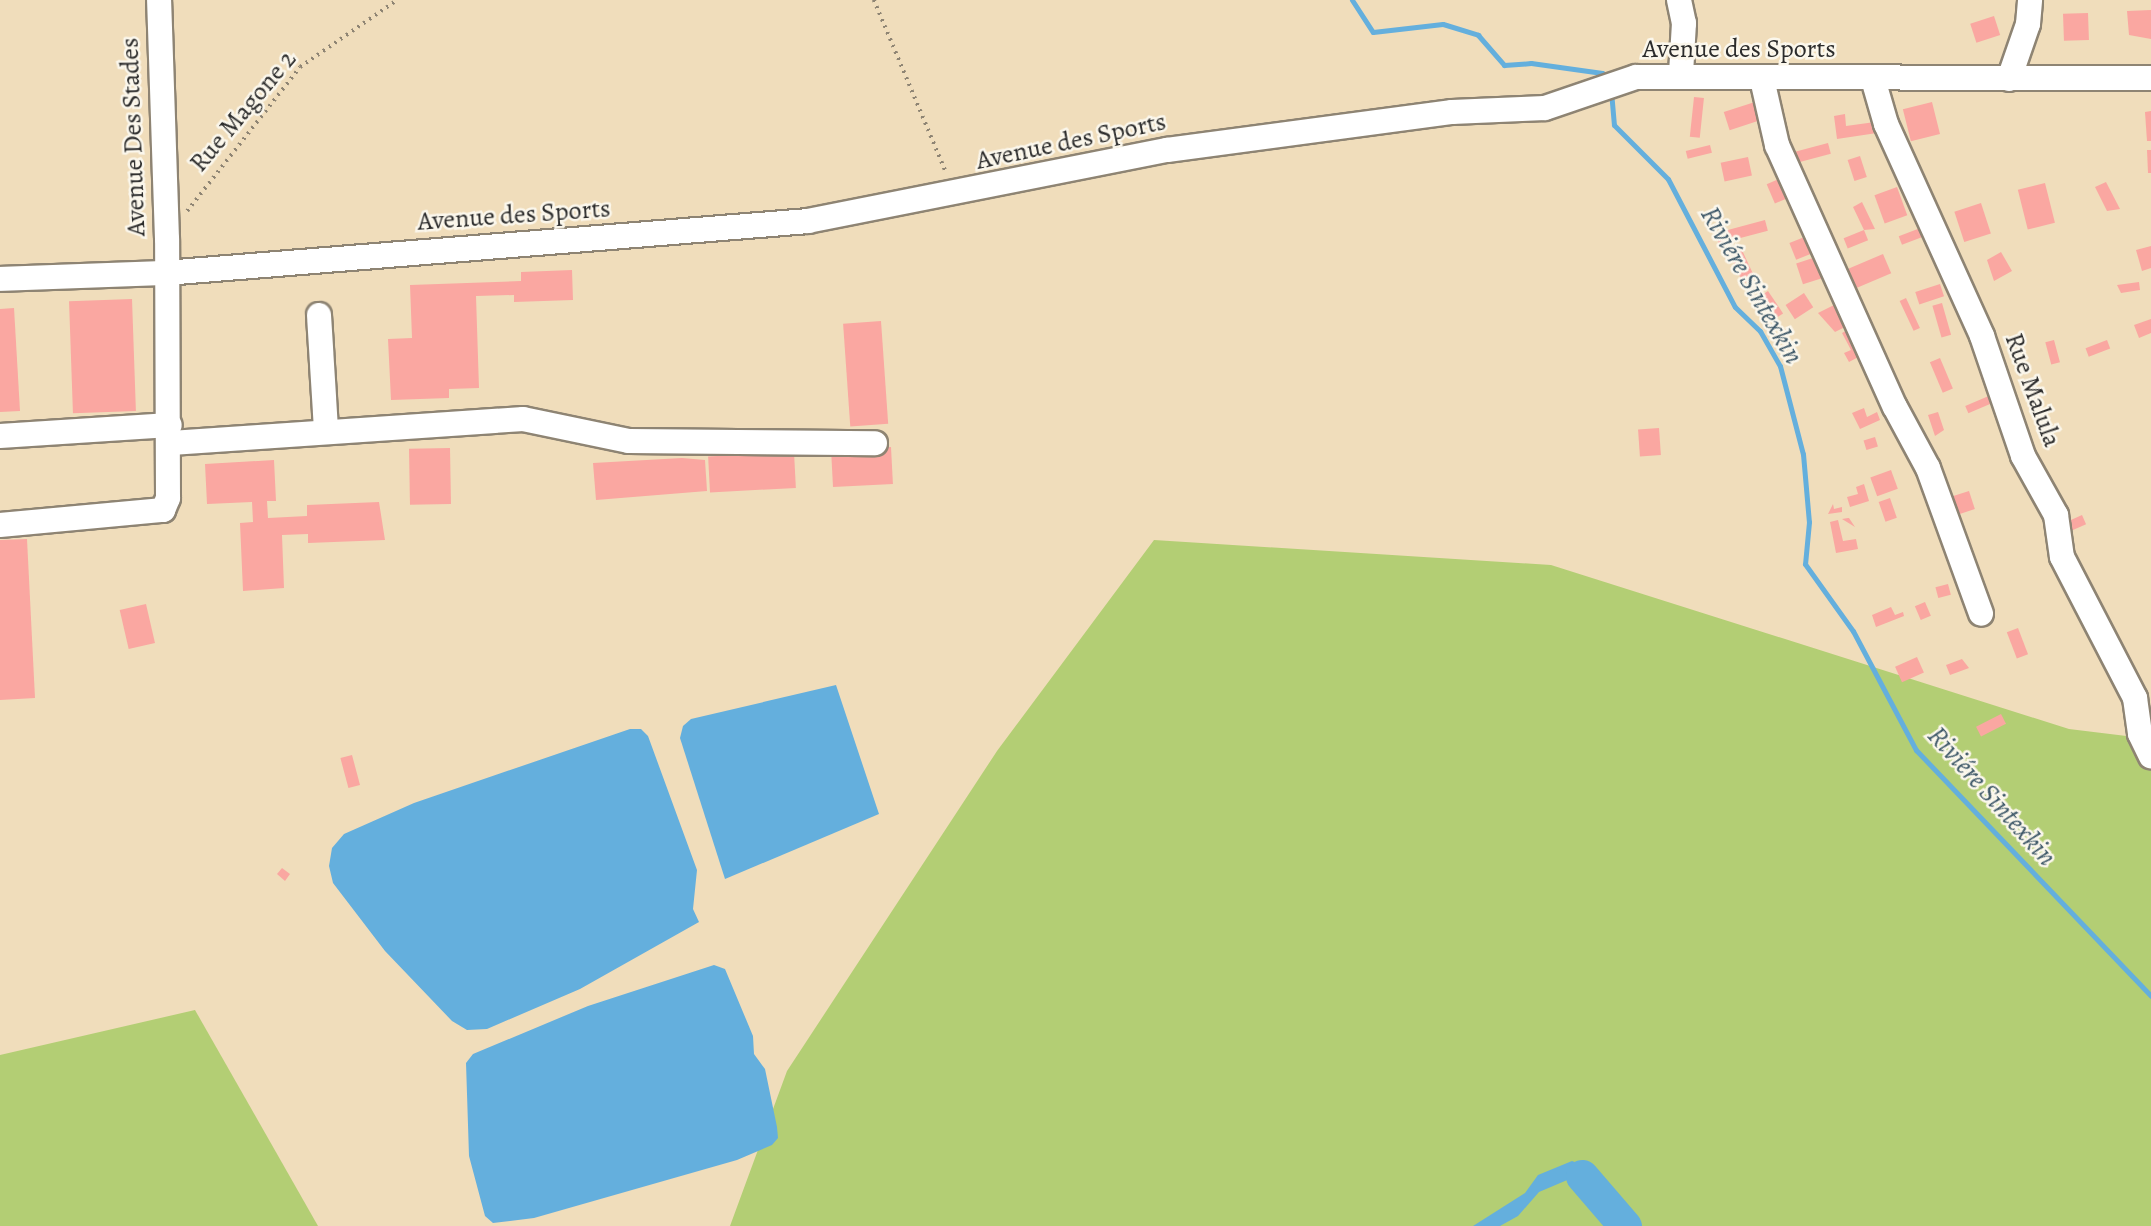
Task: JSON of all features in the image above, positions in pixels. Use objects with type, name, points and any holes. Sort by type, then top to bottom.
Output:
[{"type":"street","name":"Avenue Des Stades","points":[[0,525],[163,510],[171,482],[159,0]]},
{"type":"street","points":[[1679,0],[1684,23],[1681,74]]},
{"type":"street","points":[[2009,79],[2028,24],[2030,0]]},
{"type":"street","name":"Avenue des Sports","points":[[0,279],[165,273],[808,222],[955,195],[1167,150],[1452,111],[1545,108],[1636,77],[1681,74],[1762,79],[2151,78]]},
{"type":"street","points":[[1762,79],[1777,145],[1895,407],[1928,468],[1981,614]]},
{"type":"street","name":"Rue Malula","points":[[1873,79],[1886,124],[1982,336],[2023,456],[2056,515],[2062,557],[2105,647],[2135,698],[2140,734],[2151,757]]},
{"type":"street","points":[[319,315],[326,429]]},
{"type":"street","points":[[0,436],[326,429],[523,419],[629,441],[875,443]]},
{"type":"path","name":"Rue Magone 2","points":[[167,239],[238,141],[300,67],[397,0]]},
{"type":"path","points":[[874,0],[955,195]]},
{"type":"green space","points":[[1154,540],[1551,565],[2069,729],[2151,739],[2151,1226],[730,1226],[787,1071],[997,751]]},
{"type":"green space","points":[[195,1010],[318,1226],[0,1226],[0,1055]]},
{"type":"water","points":[[836,685],[879,814],[725,879],[680,738],[683,726],[691,719]]},
{"type":"water","points":[[630,729],[641,729],[648,736],[697,870],[693,909],[699,922],[580,989],[487,1029],[467,1030],[452,1021],[385,951],[333,883],[329,866],[332,848],[344,834],[414,803]]},
{"type":"water","points":[[714,965],[725,969],[753,1036],[754,1054],[765,1069],[777,1127],[778,1138],[772,1145],[737,1160],[534,1218],[493,1223],[485,1216],[469,1156],[466,1063],[473,1054],[588,1006]]},
{"type":"water","points":[[1572,1161],[1588,1167],[1610,1190],[1615,1218],[1607,1226],[1580,1179],[1572,1178],[1539,1192],[1518,1216],[1500,1226],[1473,1226],[1525,1193],[1538,1175]]},
{"type":"building","points":[[2151,10],[2151,39],[2129,35],[2127,11]]},
{"type":"building","points":[[2088,13],[2089,40],[2064,41],[2063,14]]},
{"type":"building","points":[[1994,16],[2000,35],[1976,43],[1970,24]]},
{"type":"building","points":[[1694,97],[1704,98],[1700,138],[1690,137]]},
{"type":"building","points":[[1758,101],[1764,119],[1730,130],[1724,112]]},
{"type":"building","points":[[1932,102],[1940,134],[1911,141],[1903,109]]},
{"type":"building","points":[[2151,111],[2151,141],[2147,141],[2145,112]]},
{"type":"building","points":[[1845,114],[1846,126],[1875,122],[1877,133],[1837,139],[1834,116]]},
{"type":"building","points":[[1828,143],[1831,154],[1795,163],[1792,153]]},
{"type":"building","points":[[1710,145],[1712,153],[1688,159],[1686,151]]},
{"type":"building","points":[[2147,150],[2151,150],[2151,173],[2148,173]]},
{"type":"building","points":[[1860,156],[1867,177],[1854,181],[1848,160]]},
{"type":"building","points":[[1748,157],[1752,176],[1725,181],[1721,163]]},
{"type":"building","points":[[1786,176],[1794,195],[1775,204],[1767,184]]},
{"type":"building","points":[[2106,182],[2120,209],[2107,211],[2095,187]]},
{"type":"building","points":[[2045,183],[2055,223],[2028,230],[2018,190]]},
{"type":"building","points":[[1897,187],[1907,215],[1885,223],[1874,195]]},
{"type":"building","points":[[1862,202],[1875,229],[1864,230],[1853,207]]},
{"type":"building","points":[[1981,203],[1991,233],[1964,242],[1954,212]]},
{"type":"building","points":[[1765,220],[1768,231],[1719,244],[1716,233]]},
{"type":"building","points":[[1923,227],[1926,235],[1902,245],[1899,236]]},
{"type":"building","points":[[1864,230],[1868,240],[1848,248],[1844,238]]},
{"type":"building","points":[[1807,236],[1814,253],[1796,260],[1789,243]]},
{"type":"building","points":[[2151,246],[2151,268],[2142,271],[2136,250]]},
{"type":"building","points":[[1741,248],[1755,278],[1743,283],[1729,253]]},
{"type":"building","points":[[2001,252],[2012,271],[1994,281],[1987,260]]},
{"type":"building","points":[[1883,254],[1891,273],[1855,289],[1847,269]]},
{"type":"building","points":[[1819,256],[1826,277],[1803,284],[1796,263]]},
{"type":"building","points":[[572,270],[573,300],[514,302],[514,295],[476,296],[479,388],[449,389],[449,398],[391,400],[388,339],[412,338],[410,285],[521,281],[521,272]]},
{"type":"building","points":[[2139,282],[2140,290],[2121,293],[2117,285]]},
{"type":"building","points":[[1940,284],[1944,296],[1919,304],[1915,292]]},
{"type":"building","points":[[1768,291],[1783,313],[1772,321],[1757,298]]},
{"type":"building","points":[[1804,293],[1813,307],[1795,319],[1786,305]]},
{"type":"building","points":[[1906,298],[1920,328],[1914,331],[1900,301]]},
{"type":"building","points":[[132,299],[136,411],[73,413],[69,301]]},
{"type":"building","points":[[1840,302],[1851,324],[1835,332],[1818,313]]},
{"type":"building","points":[[1942,303],[1951,335],[1941,337],[1932,306]]},
{"type":"building","points":[[14,308],[20,411],[0,412],[0,309]]},
{"type":"building","points":[[2151,319],[2151,333],[2139,338],[2134,325]]},
{"type":"building","points":[[881,321],[888,424],[850,426],[843,324]]},
{"type":"building","points":[[1851,328],[1864,354],[1849,362],[1844,353],[1851,350],[1842,333]]},
{"type":"building","points":[[2054,340],[2060,362],[2051,365],[2045,342]]},
{"type":"building","points":[[2107,340],[2110,348],[2089,357],[2086,348]]},
{"type":"building","points":[[1940,358],[1953,388],[1943,393],[1930,362]]},
{"type":"building","points":[[1991,395],[1994,402],[1968,413],[1965,406]]},
{"type":"building","points":[[1864,408],[1867,417],[1877,412],[1880,420],[1860,429],[1852,413]]},
{"type":"building","points":[[1938,412],[1944,430],[1935,436],[1928,415]]},
{"type":"building","points":[[1659,428],[1661,455],[1640,456],[1638,429]]},
{"type":"building","points":[[1875,437],[1878,447],[1866,450],[1864,441]]},
{"type":"building","points":[[891,447],[893,484],[833,487],[831,450]]},
{"type":"building","points":[[450,448],[451,504],[410,505],[409,449]]},
{"type":"building","points":[[794,452],[796,488],[710,492],[708,457]]},
{"type":"building","points":[[682,458],[705,460],[707,491],[596,500],[593,463]]},
{"type":"building","points":[[274,460],[276,501],[267,501],[268,518],[307,516],[307,505],[379,502],[385,540],[308,543],[308,534],[282,535],[284,588],[243,591],[240,523],[253,522],[252,502],[207,504],[205,464]]},
{"type":"building","points":[[1891,470],[1898,489],[1877,496],[1870,478]]},
{"type":"building","points":[[1864,484],[1869,501],[1850,507],[1847,497],[1858,494],[1856,487]]},
{"type":"building","points":[[1969,491],[1975,509],[1957,515],[1951,497]]},
{"type":"building","points":[[1890,498],[1897,518],[1885,522],[1879,502]]},
{"type":"building","points":[[1833,504],[1834,509],[1842,507],[1842,512],[1828,514]]},
{"type":"building","points":[[2082,515],[2086,524],[2063,534],[2059,525]]},
{"type":"building","points":[[1849,518],[1855,527],[1842,519]]},
{"type":"building","points":[[1838,520],[1843,541],[1856,539],[1858,549],[1836,553],[1830,522]]},
{"type":"building","points":[[27,539],[35,698],[0,700],[0,540]]},
{"type":"building","points":[[1948,584],[1951,595],[1938,598],[1935,587]]},
{"type":"building","points":[[1925,602],[1931,616],[1921,620],[1915,606]]},
{"type":"building","points":[[146,604],[155,643],[129,649],[120,610]]},
{"type":"building","points":[[1891,607],[1895,615],[1903,612],[1904,616],[1876,627],[1872,615]]},
{"type":"building","points":[[2018,628],[2028,654],[2017,658],[2007,632]]},
{"type":"building","points":[[1917,657],[1924,673],[1902,682],[1895,667]]},
{"type":"building","points":[[1962,659],[1969,668],[1950,675],[1946,665]]},
{"type":"building","points":[[2001,714],[2006,724],[1981,737],[1976,727]]},
{"type":"building","points":[[352,755],[360,785],[348,788],[340,758]]},
{"type":"building","points":[[282,868],[290,874],[285,881],[277,874]]},
{"type":"waterway","name":"Riviére Sintexkin","points":[[1352,0],[1373,32],[1443,24],[1478,35],[1504,65],[1531,63],[1602,73],[1605,79]]},
{"type":"waterway","name":"Riviére Sintexkin","points":[[1611,91],[1614,125],[1668,179],[1735,307],[1760,331],[1780,366],[1803,454],[1809,522],[1805,564],[1853,631],[1916,750],[2151,996]]},
{"type":"waterway","points":[[1582,1176],[1625,1226]]}]
